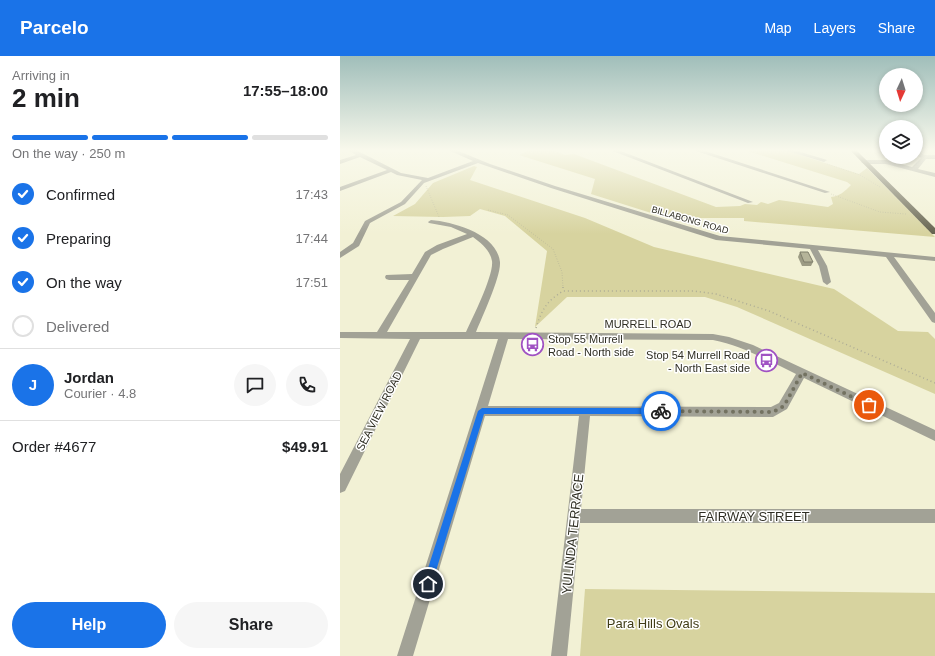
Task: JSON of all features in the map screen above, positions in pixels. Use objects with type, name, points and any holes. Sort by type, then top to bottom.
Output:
[{"type":"main road","points":[[882,178],[935,232]]},
{"type":"main road","points":[[883,178],[935,226]]},
{"type":"street","points":[[340,189],[370,178]]},
{"type":"street","points":[[416,178],[425,180]]},
{"type":"street","points":[[340,256],[356,244],[362,228],[367,222],[403,204],[425,180],[430,178]]},
{"type":"street","name":"BILLABONG ROAD","points":[[528,178],[643,216],[719,238],[935,259]]},
{"type":"street","points":[[686,178],[750,202]]},
{"type":"street","points":[[783,178],[827,192]]},
{"type":"street","points":[[431,222],[442,222],[474,234],[496,256],[497,262],[495,273],[470,335]]},
{"type":"street","points":[[380,335],[427,256],[432,251],[474,234]]},
{"type":"street","points":[[813,248],[823,266],[827,282]]},
{"type":"street","points":[[888,254],[935,320]]},
{"type":"street","points":[[389,278],[415,277]]},
{"type":"street","name":"MURRELL ROAD","points":[[340,335],[713,337],[750,348],[935,436]]},
{"type":"street","name":"SEA VIEW ROAD","points":[[340,487],[417,335]]},
{"type":"street","points":[[405,656],[504,336]]},
{"type":"street","points":[[482,411],[773,412],[784,406],[802,373]]},
{"type":"street","name":"YULINDA TERRACE","points":[[559,656],[585,411]]},
{"type":"street","name":"FAIRWAY STREET","points":[[573,516],[935,516]]},
{"type":"path","points":[[866,178],[884,188]]},
{"type":"path","points":[[425,180],[427,192],[442,222]]},
{"type":"path","points":[[827,192],[880,212],[907,214]]},
{"type":"path","points":[[488,210],[508,215],[553,249],[562,272],[563,291]]},
{"type":"path","points":[[534,336],[541,312],[550,299],[563,291],[621,290],[716,294],[769,311],[935,384]]},
{"type":"green space","points":[[445,178],[471,178],[470,180],[585,218],[654,247],[834,289],[898,331],[928,332],[935,339],[935,394],[737,307],[705,297],[567,297],[535,327],[547,251],[505,216],[480,209],[470,216],[393,216],[415,204],[433,183]]},
{"type":"green space","points":[[592,178],[638,178],[716,207],[740,206],[745,204],[757,205],[761,202],[768,204],[779,200],[828,207],[833,204],[831,197],[842,193],[851,185],[847,182],[834,178],[877,178],[935,237],[744,221],[744,218],[667,218],[591,194],[595,179]]},
{"type":"green space","name":"Para Hills Ovals","points":[[585,589],[935,593],[935,656],[580,656]]},
{"type":"building","points":[[800,252],[808,252],[813,262],[804,262]]},
{"type":"way so far","points":[[661,411],[773,412],[784,406],[802,373],[869,405]]},
{"type":"place","name":"Stop 55 Murrell Road - North side","points":[[533,345]]},
{"type":"place","name":"Stop 54 Murrell Road - North East side","points":[[766,361]]},
{"type":"route","points":[[428,584],[482,411],[661,411]]}]
